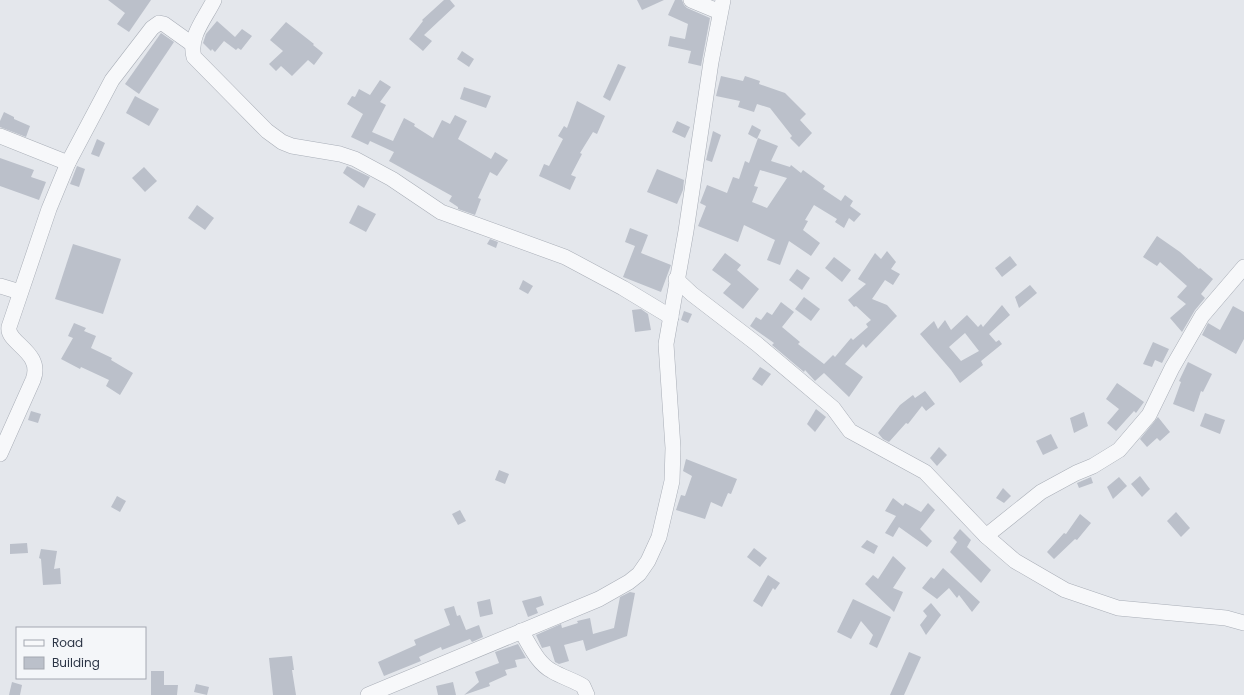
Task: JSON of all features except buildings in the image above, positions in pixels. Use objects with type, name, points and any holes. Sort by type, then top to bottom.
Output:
[{"type":"street","points":[[214,0],[195,34],[192,44],[192,49],[197,60],[267,131],[282,142],[292,146],[340,154],[355,159],[392,179],[442,212],[565,258],[623,288],[671,317]]},
{"type":"street","points":[[368,695],[612,592],[639,574],[651,555],[659,537],[672,481],[673,448],[666,344],[676,279],[686,231],[722,6],[691,0]]},
{"type":"street","points":[[0,454],[36,370],[30,356],[8,330],[53,197],[68,163],[112,80],[152,28],[159,23],[164,24],[192,44]]},
{"type":"street","points":[[0,136],[68,163]]},
{"type":"street","points":[[986,536],[1041,492],[1076,473],[1094,466],[1119,450],[1149,415],[1172,368],[1202,316],[1244,267]]},
{"type":"street","points":[[676,279],[692,294],[757,344],[833,408],[850,431],[925,472],[986,536],[1015,561],[1065,590],[1118,608],[1226,618],[1244,623]]},
{"type":"street","points":[[0,286],[20,292]]},
{"type":"street","points":[[521,631],[538,659],[551,671],[583,686],[587,695]]}]
